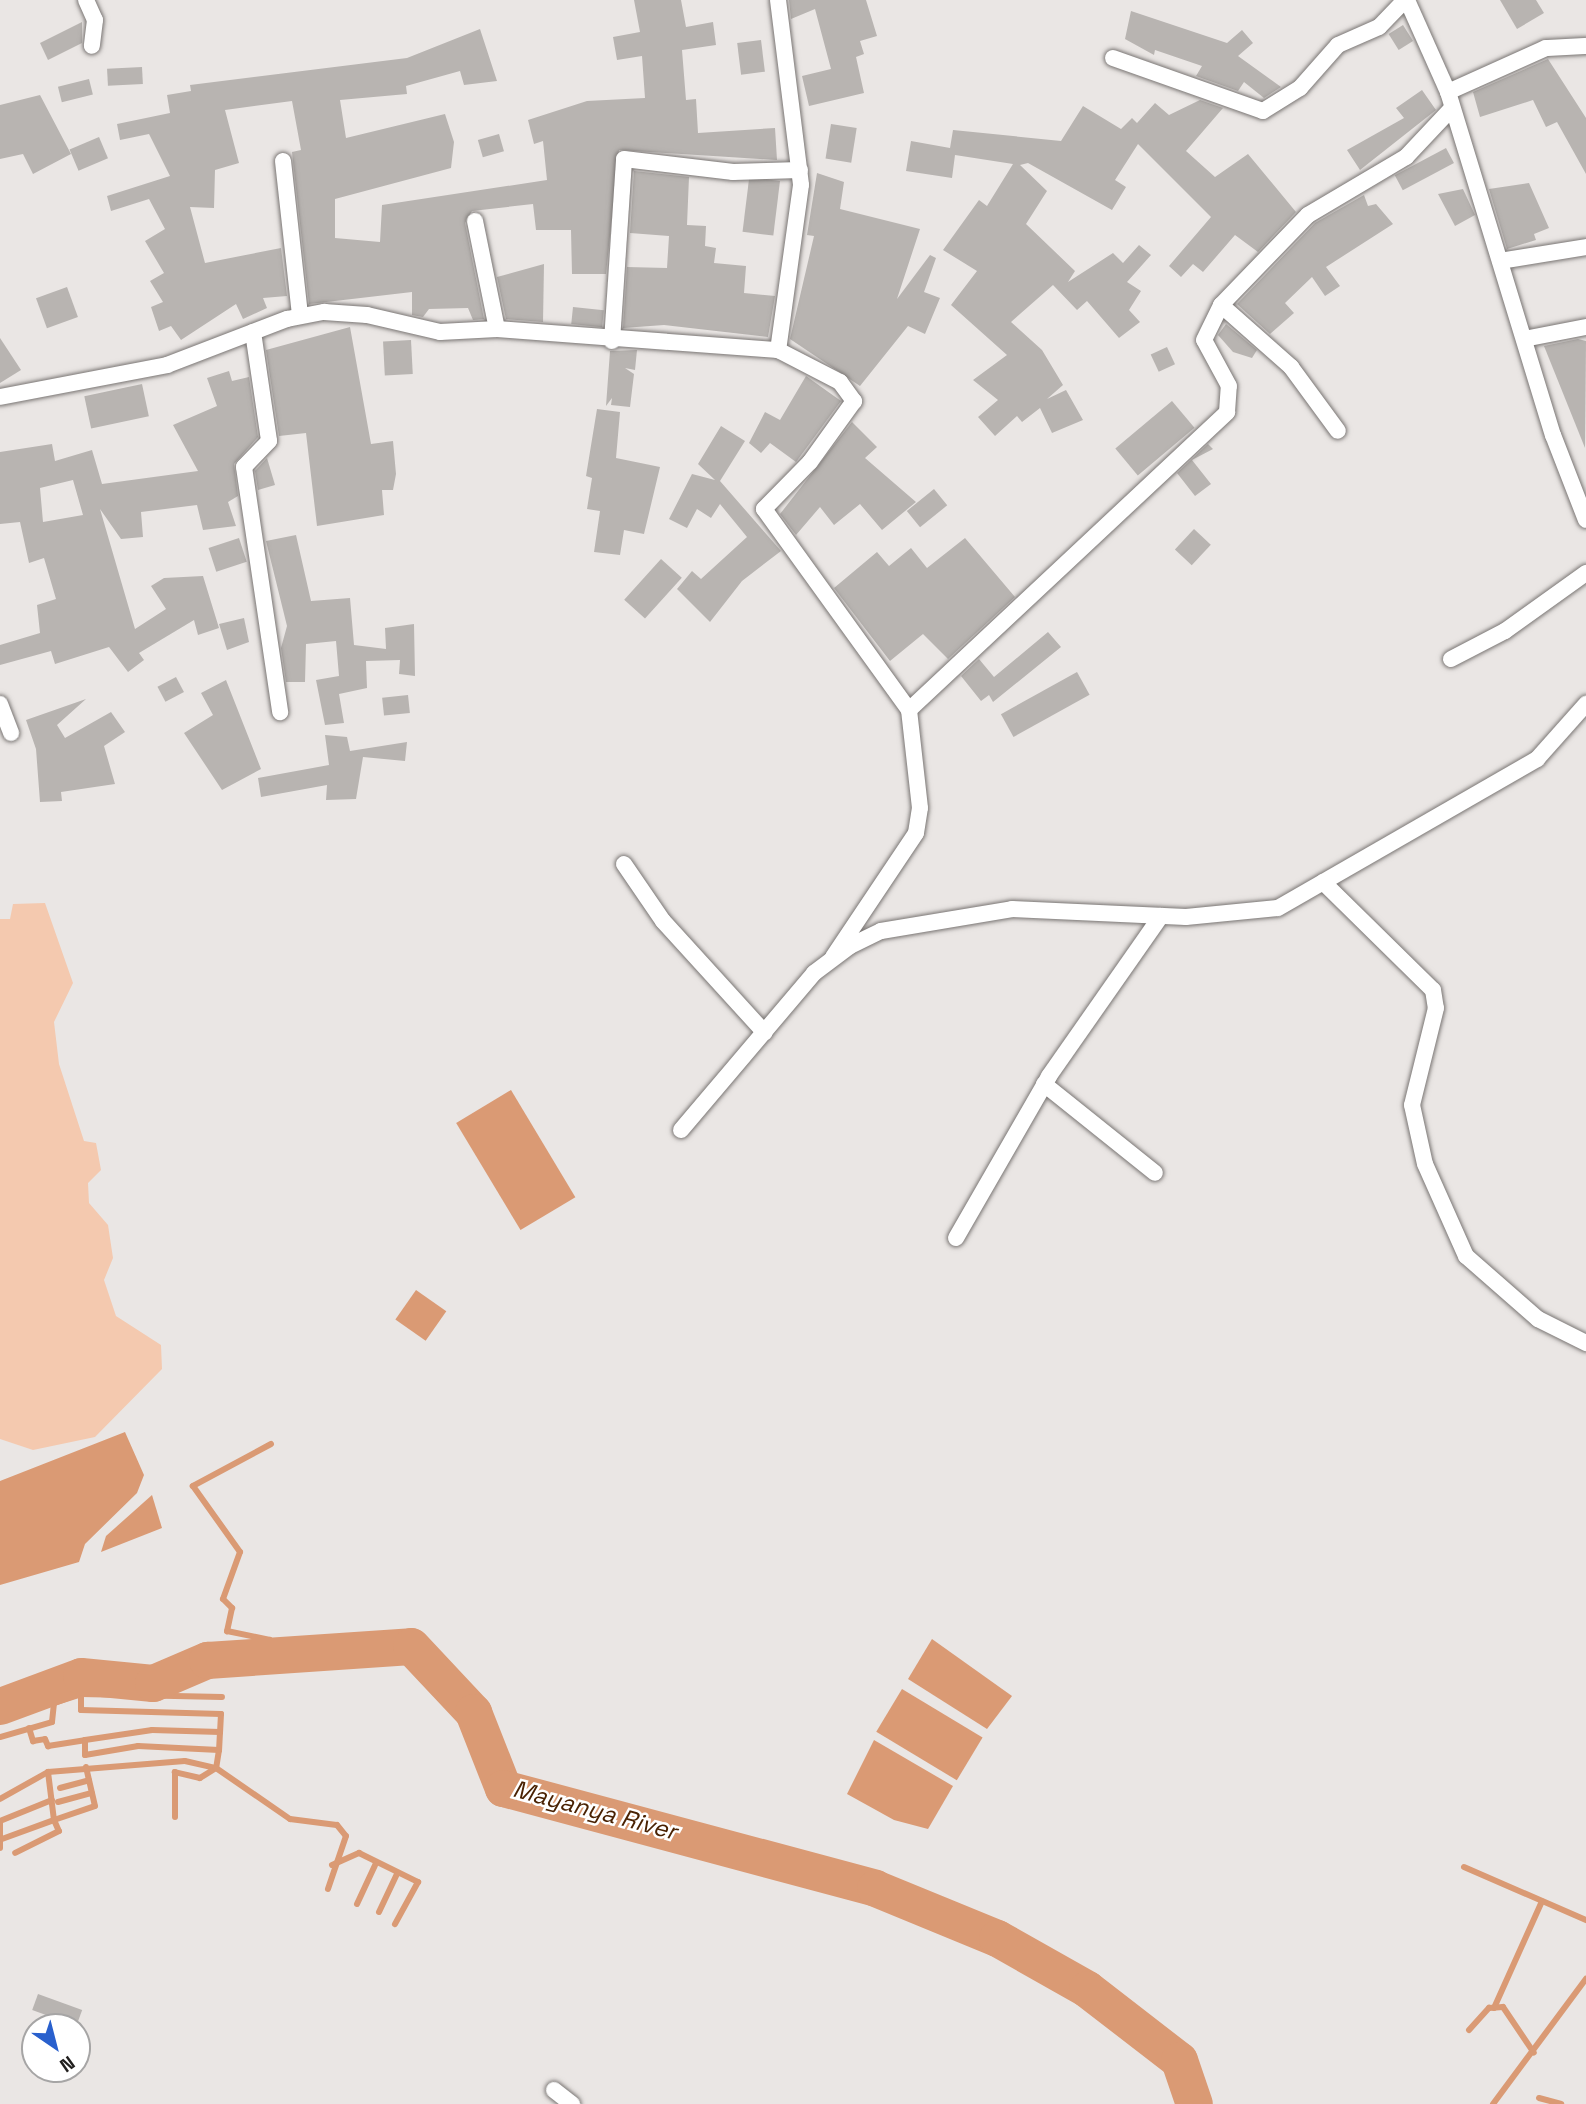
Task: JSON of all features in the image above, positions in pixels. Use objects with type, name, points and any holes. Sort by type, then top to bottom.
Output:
[{"type":"street","points":[[86,0],[95,20],[92,46]]},
{"type":"street","points":[[778,0],[800,170],[795,260],[778,351]]},
{"type":"street","points":[[1113,58],[1263,111],[1300,88],[1338,45],[1379,27],[1406,0],[1450,100],[1524,339],[1586,520]]},
{"type":"street","points":[[909,710],[1227,412],[1229,386],[1204,340],[1221,305],[1308,215],[1406,157],[1450,100],[1546,48],[1586,46]]},
{"type":"street","points":[[612,341],[624,159],[733,172],[800,170]]},
{"type":"street","points":[[283,161],[300,315]]},
{"type":"street","points":[[475,221],[497,329]]},
{"type":"street","points":[[1500,261],[1586,247]]},
{"type":"street","points":[[1221,305],[1291,367],[1338,431]]},
{"type":"street","points":[[0,397],[167,365],[300,315],[367,315],[440,332],[497,329],[612,341],[778,351],[840,382],[855,401],[810,462],[764,509],[909,710],[920,808],[916,833],[833,957],[681,1130]]},
{"type":"street","points":[[1524,339],[1586,327]]},
{"type":"street","points":[[253,332],[269,441],[244,467],[280,712]]},
{"type":"street","points":[[1451,659],[1505,631],[1586,573]]},
{"type":"street","points":[[0,704],[11,733]]},
{"type":"street","points":[[833,957],[881,931],[1012,909],[1161,916],[1271,910],[1536,759],[1586,704]]},
{"type":"street","points":[[624,864],[663,921],[765,1034]]},
{"type":"street","points":[[1323,882],[1433,990],[1436,1008],[1412,1105],[1425,1164],[1466,1256],[1538,1319],[1586,1343]]},
{"type":"street","points":[[956,1238],[1044,1084],[1161,916]]},
{"type":"street","points":[[1044,1084],[1155,1173]]},
{"type":"street","points":[[554,2090],[572,2104]]},
{"type":"shaded area","points":[[45,903],[73,983],[54,1022],[59,1064],[84,1141],[96,1143],[101,1170],[88,1183],[89,1203],[108,1225],[113,1258],[104,1280],[116,1316],[161,1345],[162,1369],[95,1437],[33,1450],[0,1439],[0,919],[10,919],[13,904]]},
{"type":"shaded area","points":[[511,1090],[575,1197],[521,1230],[456,1123]]},
{"type":"shaded area","points":[[416,1290],[446,1311],[426,1341],[395,1319]]},
{"type":"shaded area","points":[[125,1432],[144,1475],[137,1493],[85,1544],[79,1562],[0,1585],[0,1481]]},
{"type":"shaded area","points":[[152,1495],[162,1528],[101,1552],[106,1536]]},
{"type":"shaded area","points":[[932,1639],[1012,1696],[987,1729],[908,1679]]},
{"type":"shaded area","points":[[902,1689],[983,1737],[957,1780],[876,1732]]},
{"type":"shaded area","points":[[874,1740],[953,1786],[928,1829],[894,1820],[847,1794]]},
{"type":"building","points":[[634,0],[681,0],[686,27],[713,22],[716,45],[682,50],[686,100],[696,99],[698,133],[775,128],[777,160],[619,150],[606,274],[572,274],[571,230],[536,230],[533,204],[472,211],[465,223],[484,319],[473,320],[468,308],[429,309],[423,317],[412,315],[412,292],[309,304],[292,152],[301,150],[292,101],[225,110],[239,163],[215,170],[214,208],[190,207],[205,263],[281,248],[287,296],[263,298],[267,308],[243,319],[236,304],[181,340],[171,326],[159,331],[151,307],[163,302],[150,281],[164,273],[145,241],[165,229],[149,199],[111,211],[107,196],[170,176],[149,134],[120,140],[117,124],[170,113],[167,95],[191,91],[190,85],[407,58],[480,29],[497,81],[464,85],[460,71],[406,86],[407,94],[340,100],[346,138],[445,114],[454,142],[451,168],[335,199],[335,238],[380,242],[382,205],[547,180],[543,141],[534,144],[528,120],[587,101],[645,98],[642,56],[617,60],[613,37],[640,32]]},
{"type":"building","points":[[789,0],[866,0],[877,36],[860,41],[864,54],[856,57],[864,93],[809,106],[802,76],[831,69],[815,9],[791,19]]},
{"type":"building","points":[[1500,0],[1536,0],[1544,13],[1517,29]]},
{"type":"building","points":[[1131,11],[1227,43],[1242,30],[1253,43],[1238,56],[1281,87],[1264,98],[1244,82],[1238,91],[1196,76],[1202,66],[1155,50],[1154,55],[1125,39]]},
{"type":"building","points":[[82,22],[82,43],[48,60],[40,43]]},
{"type":"building","points":[[1403,25],[1413,41],[1399,50],[1389,34]]},
{"type":"building","points":[[761,40],[765,72],[741,75],[737,43]]},
{"type":"building","points":[[1548,59],[1586,118],[1586,174],[1557,122],[1546,127],[1533,100],[1480,117],[1473,92]]},
{"type":"building","points":[[142,67],[143,84],[108,86],[107,69]]},
{"type":"building","points":[[89,79],[93,95],[62,102],[58,87]]},
{"type":"building","points":[[1422,90],[1436,110],[1360,170],[1347,150],[1404,118],[1396,108]]},
{"type":"building","points":[[40,95],[71,154],[33,174],[23,154],[0,159],[0,105]]},
{"type":"building","points":[[1200,100],[1223,108],[1186,151],[1215,177],[1248,154],[1296,212],[1258,252],[1235,235],[1203,272],[1193,264],[1181,277],[1169,266],[1211,217],[1138,144],[1115,180],[1126,187],[1112,210],[1028,163],[1020,165],[1047,191],[1026,224],[1075,271],[1068,282],[1113,253],[1123,263],[1139,245],[1151,255],[1127,282],[1141,291],[1129,310],[1140,322],[1119,338],[1087,301],[1077,310],[1053,285],[1011,322],[1042,350],[1063,385],[1047,399],[1066,390],[1083,420],[1052,433],[1040,408],[1022,422],[1017,416],[995,436],[978,417],[998,400],[973,380],[1007,355],[951,305],[977,271],[943,250],[979,200],[987,206],[1013,164],[955,155],[952,178],[906,171],[911,141],[950,148],[953,130],[1061,141],[1083,106],[1121,129],[1132,118],[1137,123],[1155,103],[1169,115]]},
{"type":"building","points":[[831,124],[857,128],[851,163],[826,159]]},
{"type":"building","points":[[499,134],[504,151],[483,157],[478,140]]},
{"type":"building","points":[[99,137],[108,158],[79,171],[70,150]]},
{"type":"building","points":[[1446,148],[1454,163],[1403,190],[1395,175]]},
{"type":"building","points":[[634,171],[689,177],[687,225],[706,226],[705,246],[716,248],[714,263],[746,266],[744,293],[775,296],[768,337],[664,325],[623,328],[627,267],[667,268],[669,236],[630,233]]},
{"type":"building","points":[[817,173],[844,182],[840,209],[920,229],[897,299],[930,255],[936,258],[924,292],[940,298],[925,334],[908,326],[860,386],[790,339],[814,236],[807,235]]},
{"type":"building","points":[[749,177],[780,181],[773,236],[743,232]]},
{"type":"building","points":[[1529,183],[1549,228],[1534,234],[1536,240],[1507,249],[1489,189]]},
{"type":"building","points":[[1463,189],[1475,215],[1455,226],[1438,194]]},
{"type":"building","points":[[1364,195],[1368,206],[1376,204],[1393,224],[1326,267],[1340,286],[1325,296],[1312,277],[1285,303],[1294,313],[1270,334],[1237,304],[1315,223]]},
{"type":"building","points":[[544,264],[543,322],[506,319],[497,277]]},
{"type":"building","points":[[67,287],[78,317],[47,328],[36,298]]},
{"type":"building","points":[[573,307],[604,310],[602,327],[571,324]]},
{"type":"building","points":[[1226,324],[1257,350],[1252,358],[1233,352],[1218,335]]},
{"type":"building","points":[[350,327],[371,444],[393,441],[396,474],[393,490],[382,490],[384,515],[317,526],[306,433],[279,436],[266,350]]},
{"type":"building","points":[[0,338],[21,370],[0,383]]},
{"type":"building","points":[[1578,339],[1586,341],[1585,448],[1544,346]]},
{"type":"building","points":[[411,340],[413,374],[385,375],[383,341]]},
{"type":"building","points":[[1167,347],[1175,364],[1159,372],[1151,355]]},
{"type":"building","points":[[637,350],[635,370],[625,368],[634,374],[630,407],[611,405],[612,398],[606,406],[610,351]]},
{"type":"building","points":[[229,371],[232,381],[249,377],[258,437],[234,464],[238,496],[228,502],[236,526],[203,530],[197,505],[141,512],[143,537],[121,539],[100,509],[135,629],[166,609],[151,586],[164,578],[203,576],[219,628],[198,635],[194,620],[139,653],[144,660],[128,672],[109,647],[55,664],[51,651],[0,665],[0,645],[40,633],[37,605],[56,599],[44,558],[29,563],[20,522],[0,524],[0,452],[52,444],[55,461],[92,450],[102,484],[198,471],[173,425],[217,406],[207,378]],"holes":[[[73,480],[83,515],[43,522],[40,488]]]},
{"type":"building","points":[[806,376],[841,401],[796,462],[770,443],[761,453],[749,443],[765,412],[780,420]]},
{"type":"building","points":[[142,384],[149,416],[91,429],[84,396]]},
{"type":"building","points":[[1172,401],[1194,428],[1138,475],[1115,449]]},
{"type":"building","points":[[597,409],[620,412],[616,458],[660,467],[644,534],[624,530],[620,555],[594,552],[600,511],[587,509],[592,478],[586,476]]},
{"type":"building","points":[[852,422],[877,447],[865,458],[916,502],[882,530],[860,504],[834,525],[820,507],[796,535],[780,514]]},
{"type":"building","points":[[721,426],[745,441],[720,481],[781,551],[742,581],[710,622],[677,589],[692,571],[701,579],[747,537],[720,504],[711,518],[697,509],[687,528],[669,519],[692,474],[715,480],[698,464]]},
{"type":"building","points":[[1208,444],[1213,449],[1192,460],[1211,484],[1195,496],[1177,473]]},
{"type":"building","points":[[267,458],[275,485],[258,490],[255,471]]},
{"type":"building","points":[[934,489],[947,505],[920,527],[907,511]]},
{"type":"building","points":[[1194,529],[1211,545],[1192,565],[1175,549]]},
{"type":"building","points":[[296,535],[311,601],[350,598],[354,645],[386,649],[385,628],[414,624],[415,676],[399,674],[400,660],[366,661],[367,688],[339,694],[344,723],[325,725],[316,680],[339,676],[336,641],[306,644],[305,682],[286,682],[281,648],[287,626],[266,541]]},
{"type":"building","points":[[239,538],[247,562],[216,572],[209,548]]},
{"type":"building","points":[[965,538],[1015,597],[948,659],[923,634],[890,661],[834,588],[877,552],[889,566],[911,548],[927,568]]},
{"type":"building","points":[[661,559],[682,578],[645,619],[624,600]]},
{"type":"building","points":[[244,618],[249,642],[227,650],[219,624]]},
{"type":"building","points":[[1048,632],[1061,647],[993,702],[989,695],[981,701],[961,676],[979,659],[994,677]]},
{"type":"building","points":[[1077,672],[1090,695],[1014,737],[1001,714]]},
{"type":"building","points":[[176,677],[184,692],[165,702],[157,687]]},
{"type":"building","points":[[226,680],[261,769],[222,790],[184,733],[213,715],[201,693]]},
{"type":"building","points":[[408,695],[410,713],[384,716],[382,698]]},
{"type":"building","points":[[86,699],[57,725],[65,738],[111,712],[125,732],[104,746],[115,784],[61,792],[62,801],[40,802],[36,749],[26,720]]},
{"type":"building","points":[[325,735],[347,737],[350,751],[407,742],[405,761],[363,757],[356,799],[326,800],[327,785],[261,797],[258,778],[329,765]]},
{"type":"building","points":[[38,1994],[82,2010],[81,2013],[40,2013],[32,2010]]},
{"type":"waterway","points":[[271,1444],[193,1486],[240,1552],[223,1599],[232,1608],[227,1631],[270,1640],[281,1651]]},
{"type":"waterway","name":"Mayanya River","points":[[0,1706],[81,1676],[153,1683],[207,1660],[411,1646],[473,1712],[503,1788],[875,1888],[997,1938],[1087,1989],[1179,2060],[1194,2104]]},
{"type":"waterway","points":[[81,1694],[222,1697]]},
{"type":"waterway","points":[[0,1737],[52,1722],[54,1703],[81,1694],[81,1710],[221,1714],[220,1732]]},
{"type":"waterway","points":[[29,1728],[33,1741],[45,1739],[48,1746],[85,1740],[85,1755],[138,1746],[219,1750],[216,1768],[200,1778],[175,1772],[175,1817]]},
{"type":"waterway","points":[[85,1740],[152,1730],[220,1732],[219,1750]]},
{"type":"waterway","points":[[0,1799],[48,1772],[185,1761],[216,1768],[290,1819],[337,1825],[346,1836],[328,1889]]},
{"type":"waterway","points":[[48,1772],[54,1820],[95,1806],[86,1767]]},
{"type":"waterway","points":[[60,1788],[89,1780]]},
{"type":"waterway","points":[[58,1802],[92,1793]]},
{"type":"waterway","points":[[0,1821],[52,1800]]},
{"type":"waterway","points":[[2,1839],[54,1820],[59,1831],[15,1853]]},
{"type":"waterway","points":[[0,1823],[0,1848]]},
{"type":"waterway","points":[[332,1865],[359,1853],[418,1882],[395,1924]]},
{"type":"waterway","points":[[357,1904],[376,1863]]},
{"type":"waterway","points":[[1464,1867],[1586,1920]]},
{"type":"waterway","points":[[379,1912],[397,1874]]},
{"type":"waterway","points":[[1494,2008],[1542,1901]]},
{"type":"waterway","points":[[1493,2104],[1586,1979]]},
{"type":"waterway","points":[[1469,2030],[1489,2008],[1503,2007],[1534,2053]]},
{"type":"waterway","points":[[1539,2098],[1561,2104]]}]
